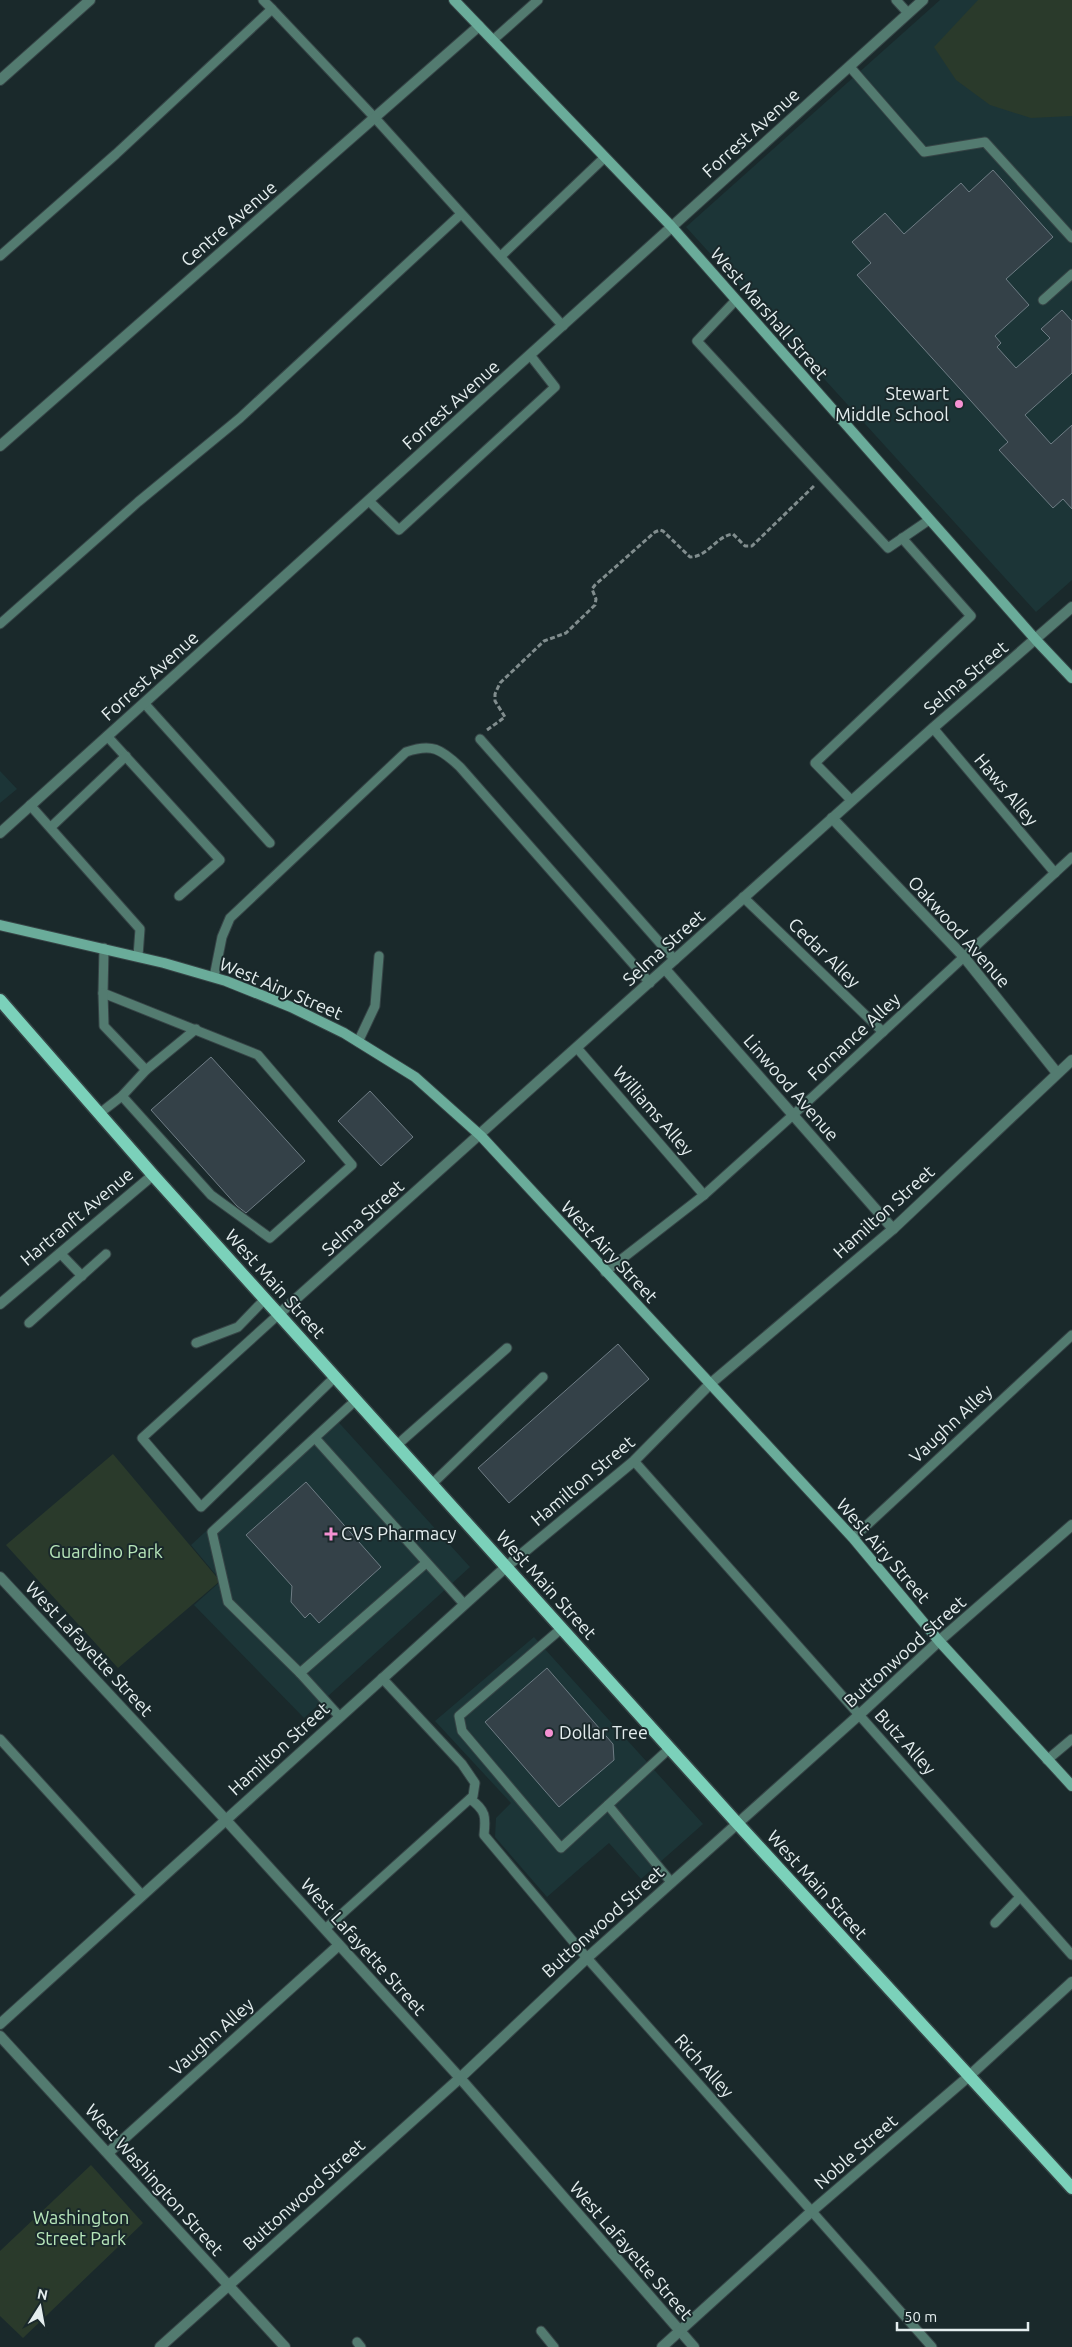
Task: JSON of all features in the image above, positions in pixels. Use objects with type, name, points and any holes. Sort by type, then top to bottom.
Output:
[{"type":"main road","name":"West Marshall Street","points":[[454,0],[670,226],[929,520],[1072,678]]},
{"type":"main road","name":"West Airy Street","points":[[0,925],[138,956],[214,977],[291,1007],[358,1042],[415,1078],[481,1136],[853,1538],[939,1641],[1072,1786]]},
{"type":"main road","name":"West Main Street","points":[[0,1000],[153,1175],[737,1823],[968,2077],[1072,2188]]},
{"type":"street","points":[[0,80],[90,0]]},
{"type":"street","name":"Forrest Avenue","points":[[0,833],[563,326],[670,226],[923,0]]},
{"type":"street","name":"Centre Avenue","points":[[0,446],[479,26]]},
{"type":"street","name":"Selma Street","points":[[279,1314],[481,1136],[743,897],[1072,607]]},
{"type":"street","name":"Oakwood Avenue","points":[[832,818],[964,957],[1057,1073]]},
{"type":"street","name":"Linwood Avenue","points":[[665,969],[893,1229]]},
{"type":"street","name":"Hamilton Street","points":[[0,2024],[464,1604],[634,1461],[710,1384],[893,1229],[1072,1060]]},
{"type":"street","name":"Hartranft Avenue","points":[[2,1299],[153,1175]]},
{"type":"street","name":"Buttonwood Street","points":[[160,2347],[460,2078],[671,1882],[860,1716],[939,1641],[1072,1525]]},
{"type":"street","name":"West Lafayette Street","points":[[1,1580],[225,1819],[460,2078],[678,2331],[694,2347]]},
{"type":"street","name":"Vaughn Alley","points":[[108,2153],[339,1945]]},
{"type":"street","name":"Noble Street","points":[[662,2347],[812,2210],[968,2077],[1072,1982]]},
{"type":"street","name":"West Washington Street","points":[[0,2036],[285,2347]]},
{"type":"lane","points":[[263,0],[375,118],[563,326]]},
{"type":"lane","points":[[493,40],[538,0]]},
{"type":"lane","points":[[896,0],[908,13]]},
{"type":"lane","points":[[0,256],[116,154],[272,9]]},
{"type":"lane","points":[[850,67],[924,152],[985,142],[1072,238]]},
{"type":"lane","points":[[501,256],[604,158]]},
{"type":"lane","points":[[0,624],[138,502],[240,418],[461,214]]},
{"type":"lane","points":[[1043,300],[1072,274]]},
{"type":"lane","points":[[736,301],[697,341],[888,548],[929,520]]},
{"type":"lane","points":[[369,500],[400,530],[555,387],[530,355]]},
{"type":"lane","points":[[852,800],[815,763],[971,616],[902,538]]},
{"type":"lane","points":[[144,703],[270,843]]},
{"type":"lane","name":"Haws Alley","points":[[933,728],[1055,873]]},
{"type":"lane","points":[[107,736],[220,860],[179,896]]},
{"type":"lane","points":[[480,739],[675,960]]},
{"type":"lane","points":[[214,977],[222,937],[230,918],[244,902],[406,752],[419,747],[432,747],[446,754],[460,767],[650,983]]},
{"type":"lane","points":[[51,827],[126,756]]},
{"type":"lane","points":[[30,805],[140,929],[138,956]]},
{"type":"lane","name":"Fornance Alley","points":[[605,1272],[704,1195],[1072,857]]},
{"type":"lane","name":"Cedar Alley","points":[[743,897],[883,1032]]},
{"type":"lane","points":[[104,948],[104,1026],[146,1070]]},
{"type":"lane","points":[[358,1042],[375,1006],[379,956]]},
{"type":"lane","points":[[103,993],[258,1055],[352,1164],[270,1238],[212,1195],[122,1096]]},
{"type":"lane","points":[[100,1113],[122,1096],[146,1070],[196,1029]]},
{"type":"lane","name":"Williams Alley","points":[[578,1048],[704,1195]]},
{"type":"lane","points":[[60,1253],[82,1276]]},
{"type":"lane","points":[[29,1323],[106,1254]]},
{"type":"lane","points":[[196,1343],[238,1327],[265,1299]]},
{"type":"lane","points":[[279,1314],[142,1438],[201,1507],[335,1377]]},
{"type":"lane","name":"Vaughn Alley","points":[[853,1538],[1072,1335]]},
{"type":"lane","points":[[396,1445],[507,1348]]},
{"type":"lane","points":[[432,1484],[543,1377]]},
{"type":"lane","points":[[339,1716],[300,1673],[228,1602],[212,1532],[356,1400]]},
{"type":"lane","points":[[315,1438],[464,1604]]},
{"type":"lane","name":"Butz Alley","points":[[634,1461],[1072,1955]]},
{"type":"lane","points":[[300,1673],[426,1563]]},
{"type":"lane","points":[[562,1628],[459,1716],[462,1731],[562,1848],[670,1748]]},
{"type":"lane","points":[[325,1929],[473,1796],[475,1783],[462,1764],[382,1678]]},
{"type":"lane","points":[[0,1739],[142,1895]]},
{"type":"lane","points":[[1048,1760],[1072,1739]]},
{"type":"lane","name":"Rich Alley","points":[[470,1799],[480,1806],[486,1819],[484,1835],[587,1958],[932,2347]]},
{"type":"lane","points":[[608,1805],[671,1882]]},
{"type":"lane","points":[[995,1923],[1020,1897]]},
{"type":"lane","points":[[541,2331],[554,2347]]},
{"type":"path","points":[[480,739],[488,729],[505,717],[495,702],[494,694],[500,683],[544,641],[566,633],[596,605],[592,589],[595,585],[655,532],[664,531],[690,557],[699,557],[726,535],[733,534],[745,546],[752,546],[823,478]]},
{"type":"shaded area","name":"Stewart Middle School","points":[[940,0],[1072,0],[1072,580],[1036,612],[686,227]]},
{"type":"shaded area","points":[[0,771],[17,789],[0,803]]},
{"type":"shaded area","points":[[332,1415],[470,1567],[304,1718],[194,1605],[221,1581],[191,1545]]},
{"type":"shaded area","points":[[534,1637],[703,1824],[641,1879],[609,1843],[547,1897],[495,1837],[496,1818],[511,1803],[435,1721]]},
{"type":"green space","points":[[978,0],[1072,0],[1072,116],[1031,118],[990,105],[956,80],[934,47]]},
{"type":"green space","name":"Guardino Park","points":[[113,1454],[220,1581],[118,1668],[6,1545]]},
{"type":"green space","name":"Washington Street Park","points":[[91,2165],[143,2223],[23,2338],[0,2316],[0,2251]]},
{"type":"building","points":[[993,170],[1053,237],[1006,279],[1029,305],[995,336],[1001,343],[997,347],[1016,368],[1050,338],[1041,329],[1062,310],[1072,321],[1072,373],[1025,415],[1051,444],[1072,425],[1072,509],[1063,499],[1053,508],[999,450],[1008,442],[857,275],[871,263],[852,242],[885,213],[904,234],[961,183],[969,192]]},
{"type":"building","points":[[211,1057],[305,1161],[246,1213],[237,1206],[151,1110]]},
{"type":"building","points":[[370,1091],[413,1137],[381,1166],[338,1121]]},
{"type":"building","points":[[618,1344],[649,1379],[509,1503],[478,1468]]},
{"type":"building","points":[[306,1482],[381,1567],[319,1623],[310,1613],[305,1618],[291,1602],[292,1586],[246,1535]]},
{"type":"building","name":"Dollar Tree","points":[[547,1668],[613,1744],[614,1760],[559,1807],[485,1722]]},
{"type":"place","name":"Stewart Middle School","points":[[959,404]]},
{"type":"place","name":"CVS Pharmacy","points":[[331,1534]]},
{"type":"place","name":"Dollar Tree","points":[[549,1733]]}]
